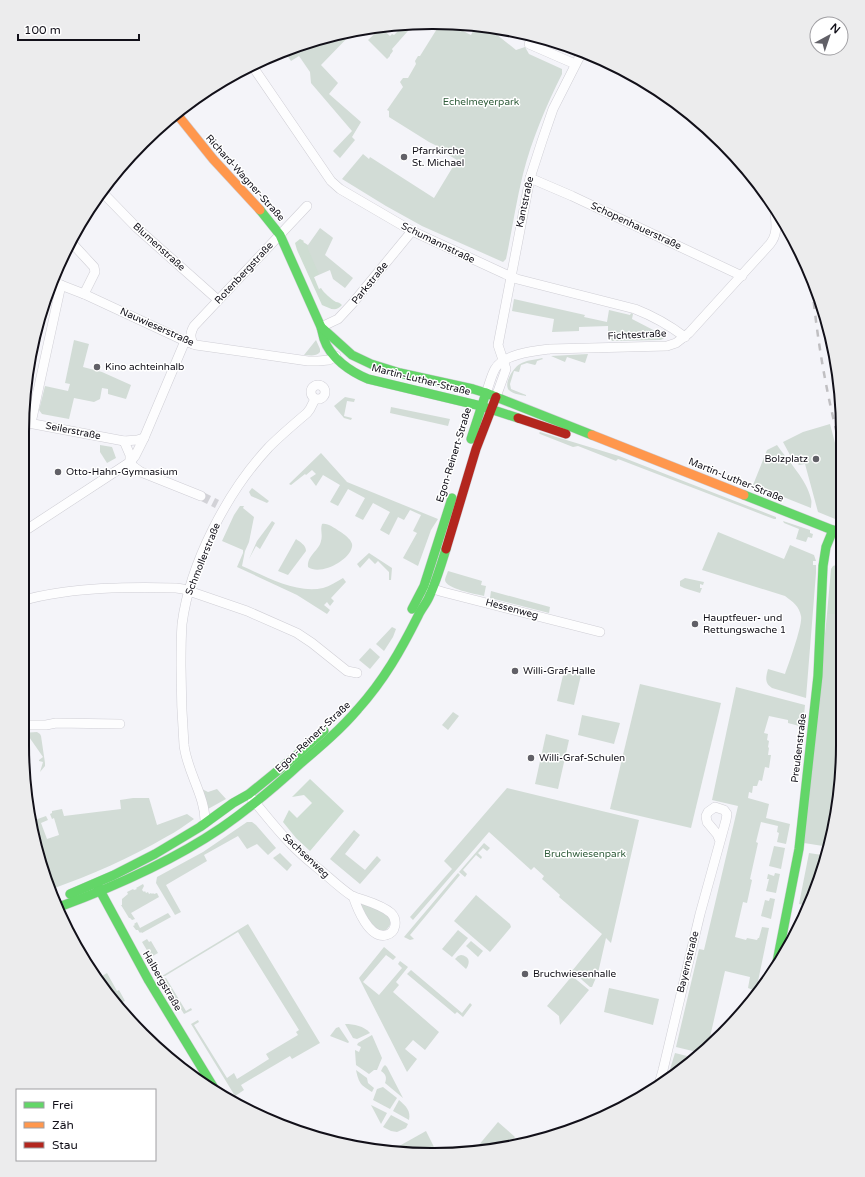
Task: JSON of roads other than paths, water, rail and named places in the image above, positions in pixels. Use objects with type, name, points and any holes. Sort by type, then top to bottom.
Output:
[{"type":"main road","name":"Richard-Wagner-Straße","points":[[180,118],[212,158],[268,219],[280,235],[322,328]]},
{"type":"main road","name":"Martin-Luther-Straße","points":[[322,328],[325,341],[336,356],[348,368],[358,375],[368,379],[481,406],[571,435],[586,433]]},
{"type":"main road","name":"Martin-Luther-Straße","points":[[322,328],[345,350],[370,365],[384,370],[486,393],[836,532]]},
{"type":"main road","points":[[481,406],[486,393]]},
{"type":"main road","points":[[491,410],[496,397]]},
{"type":"main road","name":"Egon-Reinert-Straße","points":[[341,715],[370,684],[395,646],[424,586],[481,406]]},
{"type":"main road","name":"Egon-Reinert-Straße","points":[[63,906],[101,892],[149,869],[180,853],[235,818],[256,803],[331,737],[358,710],[394,663],[433,589],[481,434],[491,410]]},
{"type":"main road","name":"Preußenstraße","points":[[779,951],[799,849],[818,676],[823,566],[826,547],[836,533]]},
{"type":"main road","name":"Egon-Reinert-Straße","points":[[60,898],[96,883],[161,850],[205,823],[233,803],[249,794],[330,725]]},
{"type":"main road","name":"Halbergstraße","points":[[96,883],[148,981],[210,1081]]},
{"type":"street","points":[[529,44],[575,64]]},
{"type":"street","name":"Kantstraße","points":[[503,361],[498,345],[530,178],[551,114],[579,57]]},
{"type":"street","name":"Schumannstraße","points":[[255,70],[331,181],[340,189],[412,231],[511,277],[634,309],[651,316],[685,337]]},
{"type":"street","name":"Schopenhauerstraße","points":[[530,178],[572,196],[742,276]]},
{"type":"street","name":"Blumenstraße","points":[[106,196],[137,228],[218,300]]},
{"type":"street","name":"Rotenbergstraße","points":[[29,527],[130,462],[135,456],[144,438],[189,342],[191,331],[194,326],[307,206]]},
{"type":"street","name":"Fichtestraße","points":[[503,361],[534,351],[667,346],[676,343],[685,337],[774,240],[776,232],[775,220]]},
{"type":"street","name":"Parkstraße","points":[[322,328],[338,319],[352,304],[412,231]]},
{"type":"street","points":[[75,246],[94,267],[94,272],[84,294]]},
{"type":"street","name":"Nauwieserstraße","points":[[58,284],[84,294],[189,342],[256,354],[318,361],[329,360],[336,356]]},
{"type":"street","points":[[30,408],[54,293]]},
{"type":"street","points":[[486,393],[494,370],[503,361],[506,369],[496,397]]},
{"type":"street","name":"Schmollerstraße","points":[[205,823],[205,813],[185,750],[181,694],[182,631],[189,592],[221,506],[259,459],[281,436],[307,413],[315,399]]},
{"type":"street","name":"Seilerstraße","points":[[29,422],[124,441]]},
{"type":"street","points":[[144,438],[124,441],[130,455],[130,462],[134,467],[141,472],[201,496]]},
{"type":"street","name":"Hessenweg","points":[[424,586],[600,632]]},
{"type":"street","points":[[29,599],[52,593],[85,589],[176,588],[247,611],[297,633],[348,671],[357,673]]},
{"type":"street","points":[[29,725],[46,725],[56,723],[120,724]]},
{"type":"street","name":"Sachsenweg","points":[[249,794],[294,848],[352,896],[385,909],[392,914],[395,921],[392,932],[386,935],[381,935],[374,932],[361,916],[352,896]]},
{"type":"street","name":"Bayernstraße","points":[[661,1077],[700,914],[720,842]]},
{"type":"tunnel","points":[[201,496],[217,504]]},
{"type":"railway","points":[[814,301],[822,360],[836,427]]},
{"type":"place","name":"Pfarrkirche St. Michael","points":[[404,157]]},
{"type":"place","name":"Kino achteinhalb","points":[[97,367]]},
{"type":"place","name":"Bolzplatz","points":[[816,459]]},
{"type":"place","name":"Otto-Hahn-Gymnasium","points":[[58,472]]},
{"type":"place","name":"Hauptfeuer- und Rettungswache 1","points":[[695,624]]},
{"type":"place","name":"Willi-Graf-Halle","points":[[515,671]]},
{"type":"place","name":"Willi-Graf-Schulen","points":[[531,758]]},
{"type":"place","name":"Bruchwiesenhalle","points":[[525,974]]},
{"type":"park label","name":"Echelmeyerpark","points":[[481,102]]},
{"type":"park label","name":"Bruchwiesenpark","points":[[585,854]]}]
